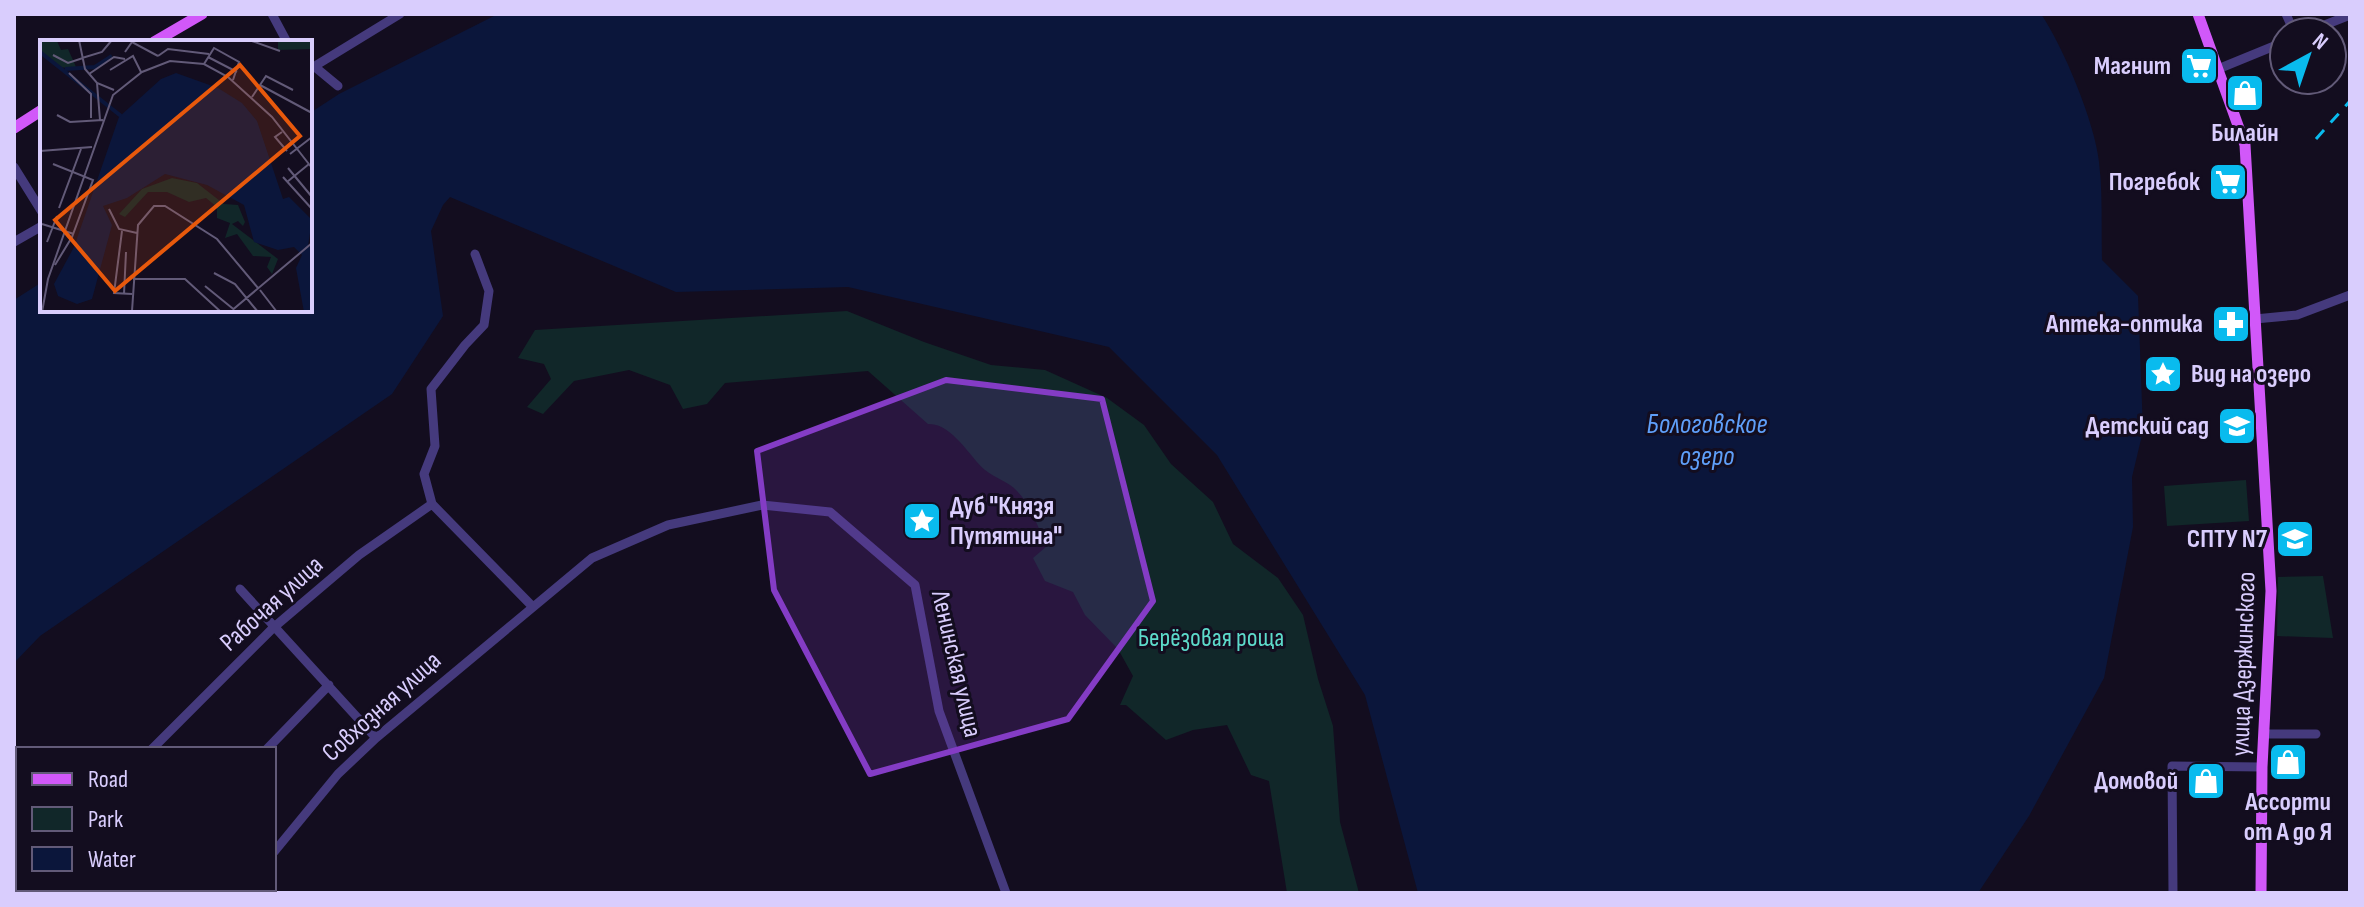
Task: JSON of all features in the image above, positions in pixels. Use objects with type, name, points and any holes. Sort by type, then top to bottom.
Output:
[{"type":"main road","points":[[157,40],[202,14]]},
{"type":"main road","name":"улица Дзержинского","points":[[2198,14],[2245,145],[2271,591],[2262,767],[2261,893]]},
{"type":"main road","points":[[14,128],[40,111]]},
{"type":"street","points":[[272,14],[286,40]]},
{"type":"street","points":[[338,86],[312,68],[400,14]]},
{"type":"street","points":[[2218,69],[2268,49]]},
{"type":"street","points":[[14,167],[40,209]]},
{"type":"street","points":[[14,242],[40,227]]},
{"type":"street","points":[[475,254],[489,291],[484,325],[431,389],[435,446],[424,474],[432,504],[532,606]]},
{"type":"street","points":[[2255,319],[2297,315],[2350,295]]},
{"type":"street","name":"Рабочая улица","points":[[154,747],[273,628],[359,555],[432,504]]},
{"type":"street","name":"Ленинская улица","points":[[532,606],[592,558],[668,525],[762,505],[830,512],[915,585],[939,711],[1006,893]]},
{"type":"street","points":[[240,589],[376,738]]},
{"type":"street","name":"Совхозная улица","points":[[276,850],[338,774],[532,606]]},
{"type":"street","points":[[269,747],[329,685]]},
{"type":"street","points":[[2264,734],[2316,734]]},
{"type":"street","points":[[2173,893],[2172,766],[2262,767]]},
{"type":"highlighted area","points":[[946,380],[1102,399],[1153,601],[1068,719],[870,774],[774,590],[757,451]]},
{"type":"green space","name":"Берёзовая роща","points":[[847,311],[991,365],[1045,370],[1107,398],[1144,425],[1171,464],[1213,502],[1233,544],[1278,578],[1303,615],[1333,726],[1340,822],[1359,893],[1287,893],[1269,781],[1251,775],[1227,725],[1193,730],[1166,740],[1126,705],[1120,705],[1133,676],[1118,649],[1085,615],[1073,592],[1045,581],[1033,558],[1047,546],[1022,497],[1010,485],[985,470],[952,434],[928,424],[868,371],[725,383],[707,404],[683,409],[670,385],[629,370],[574,381],[543,414],[527,407],[551,379],[544,364],[518,358],[535,330]]},
{"type":"green space","points":[[2246,480],[2249,521],[2167,526],[2164,486]]},
{"type":"green space","points":[[2323,576],[2333,638],[2277,636],[2278,577]]},
{"type":"water","name":"Бологовское озеро","points":[[498,14],[2041,14],[2077,85],[2096,146],[2101,186],[2102,260],[2138,296],[2143,431],[2132,477],[2133,527],[2104,678],[2029,816],[1978,893],[1418,893],[1365,695],[1217,455],[1109,347],[848,287],[676,292],[450,197],[431,231],[443,316],[392,394],[40,636],[14,663],[14,300],[40,283],[40,312],[312,312],[312,112],[339,94]]},
{"type":"railway","points":[[2316,139],[2350,101]]},
{"type":"place","name":"Магнит","points":[[2199,66]]},
{"type":"place","name":"Билайн","points":[[2245,93]]},
{"type":"place","name":"Погребок","points":[[2228,182]]},
{"type":"place","name":"Аптека-оптика","points":[[2231,324]]},
{"type":"place","name":"Вид на озеро","points":[[2163,374]]},
{"type":"place","name":"Детский сад","points":[[2237,426]]},
{"type":"place","name":"Дуб \"Князя Путятина\"","points":[[922,521]]},
{"type":"place","name":"СПТУ N7","points":[[2295,539]]},
{"type":"place","name":"Ассорти от А до Я","points":[[2288,762]]},
{"type":"place","name":"Домовой","points":[[2206,781]]}]
